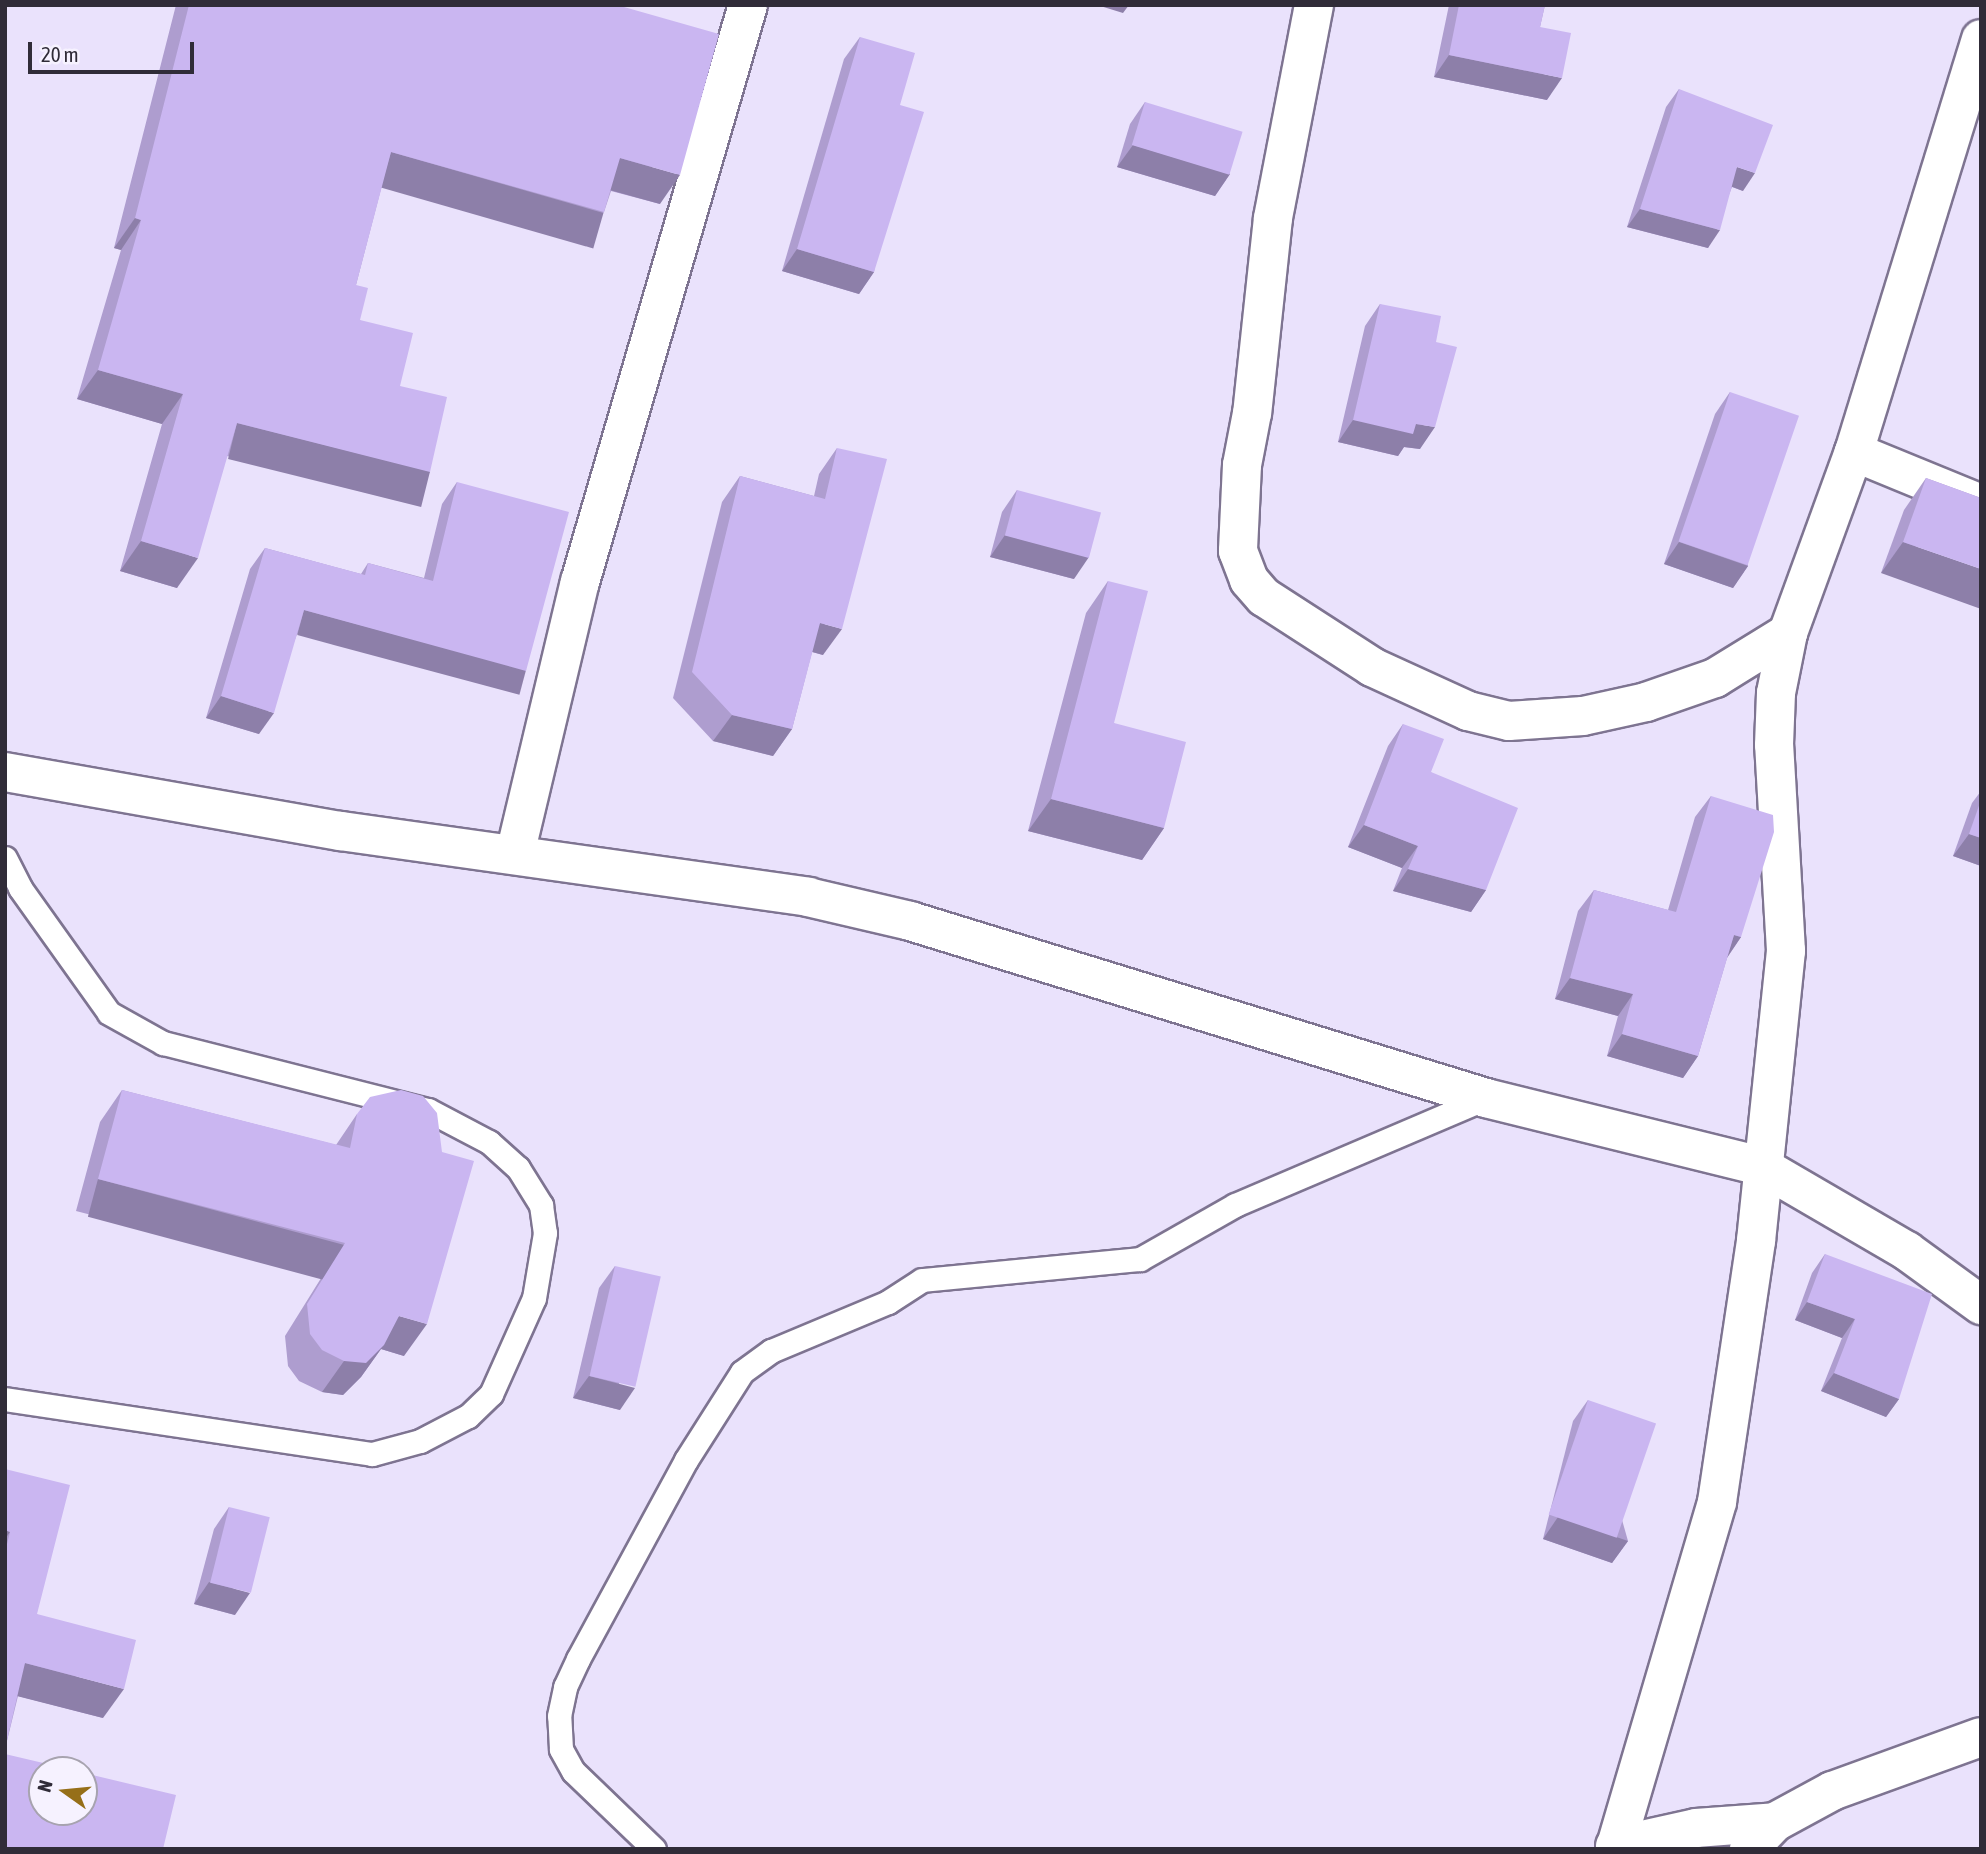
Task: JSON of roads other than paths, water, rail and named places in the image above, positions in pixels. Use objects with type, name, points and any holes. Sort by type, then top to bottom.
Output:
[{"type":"street","points":[[515,854],[580,582],[748,5]]},
{"type":"street","points":[[1314,5],[1273,218],[1252,413],[1242,465],[1238,551],[1249,580],[1264,597],[1372,667],[1456,706],[1509,721],[1583,716],[1646,702],[1715,678],[1788,633]]},
{"type":"street","points":[[1981,39],[1854,452],[1788,633],[1776,693],[1774,745],[1786,951],[1761,1166],[1756,1241],[1717,1502],[1615,1847],[1696,1828],[1762,1835],[1832,1791],[1981,1737]]},
{"type":"street","points":[[1854,452],[1981,504]]},
{"type":"street","points":[[5,772],[341,831],[808,897],[911,921],[1486,1098],[1761,1166],[1908,1251],[1981,1305]]},
{"type":"lane","points":[[5,858],[20,888],[109,1013],[163,1043],[428,1110],[489,1142],[518,1168],[541,1205],[545,1233],[534,1297],[491,1394],[468,1416],[420,1441],[372,1454],[5,1399]]},
{"type":"lane","points":[[654,1849],[573,1771],[561,1749],[559,1716],[565,1687],[578,1659],[686,1460],[742,1373],[771,1351],[888,1302],[922,1280],[1140,1259],[1235,1205],[1486,1098]]}]
